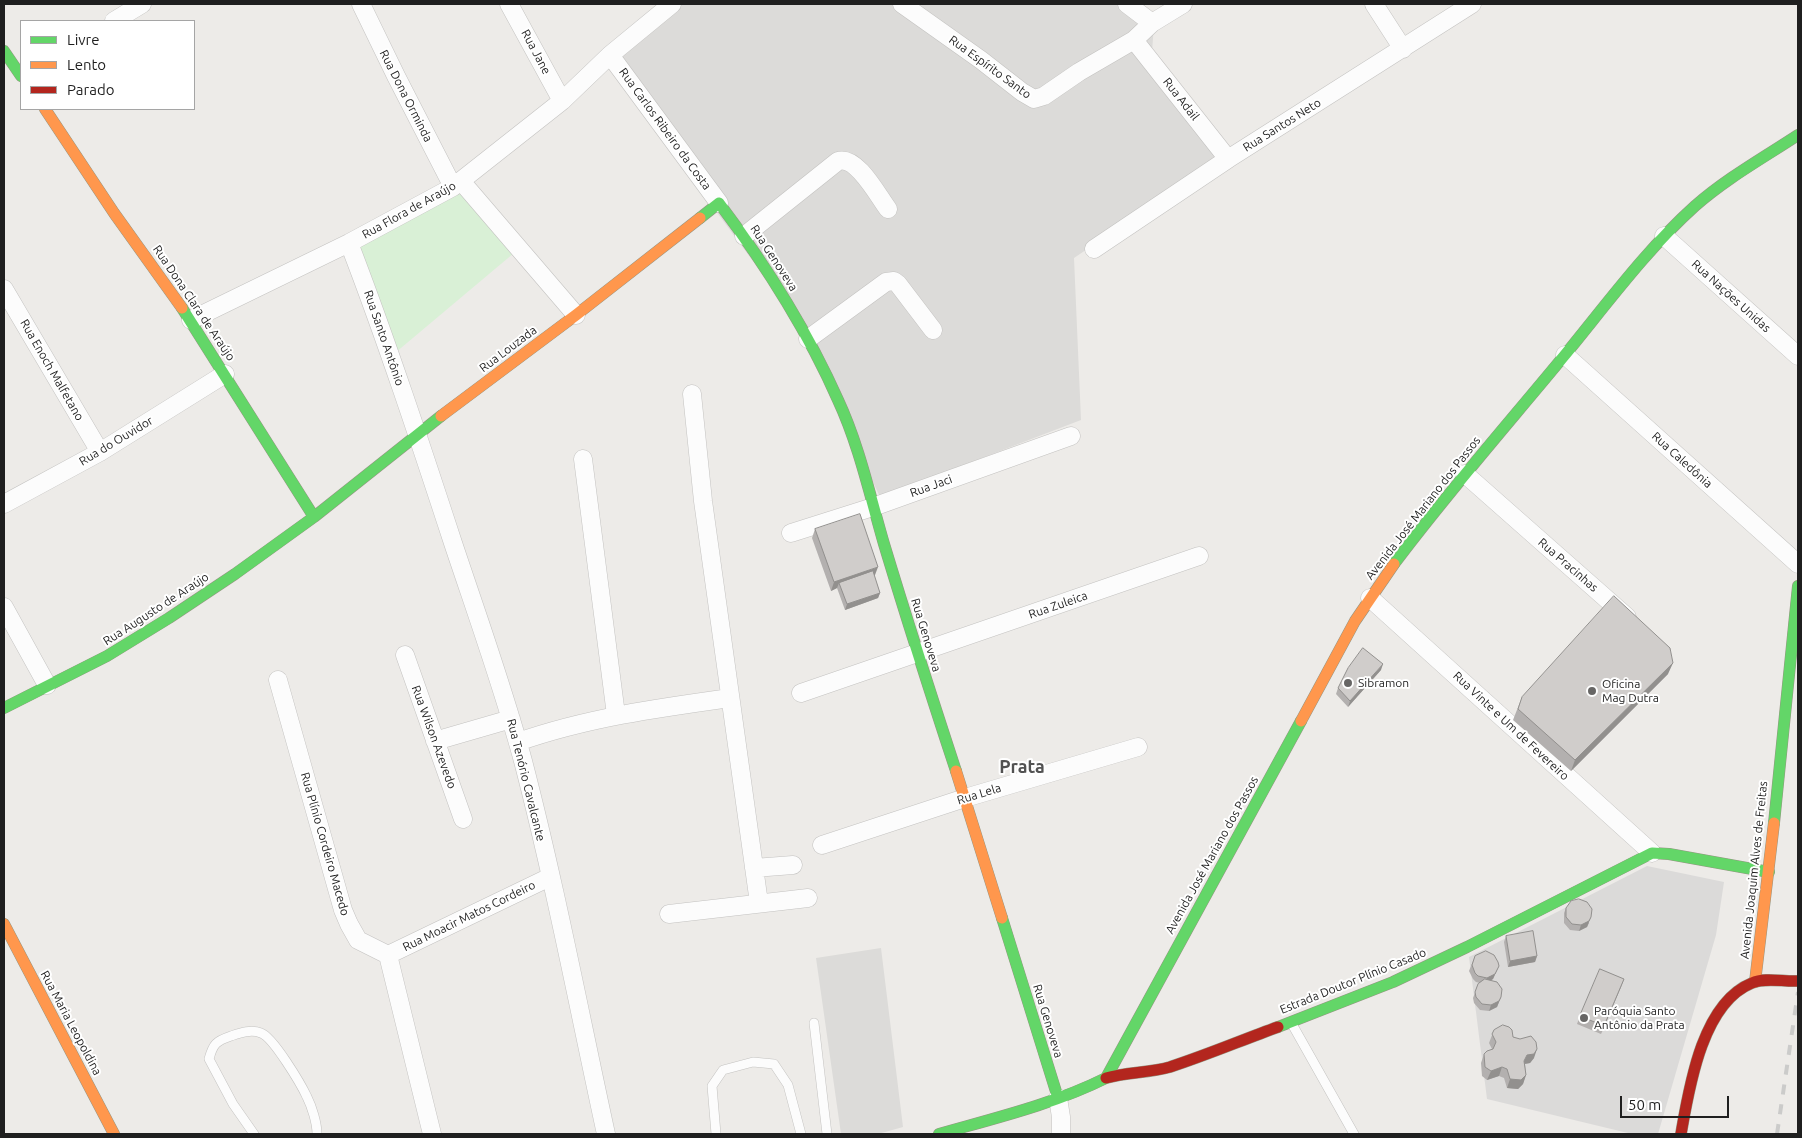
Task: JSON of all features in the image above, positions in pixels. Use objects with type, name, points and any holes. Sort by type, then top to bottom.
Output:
[{"type":"street","points":[[116,20],[142,4]]},
{"type":"street","name":"Rua Dona Orminda","points":[[361,4],[396,76],[457,184],[576,315]]},
{"type":"street","name":"Rua Jane","points":[[510,4],[562,101]]},
{"type":"street","name":"Rua Flora de Araújo","points":[[191,320],[349,243],[457,184],[562,101],[610,56],[672,4]]},
{"type":"street","name":"Rua Espírito Santo","points":[[902,4],[1034,99],[1044,96],[1079,72],[1134,40]]},
{"type":"street","points":[[1127,4],[1152,23]]},
{"type":"street","points":[[1134,40],[1152,23],[1183,4]]},
{"type":"street","points":[[1374,4],[1403,49]]},
{"type":"street","name":"Rua Santos Neto","points":[[1094,249],[1228,159],[1472,4]]},
{"type":"street","name":"Rua Adail","points":[[1134,40],[1228,159]]},
{"type":"street","points":[[4,52],[20,75]]},
{"type":"street","name":"Rua Carlos Ribeiro da Costa","points":[[610,56],[719,203]]},
{"type":"street","name":"Rua Dona Clara de Araújo","points":[[46,110],[114,214],[191,320],[314,518]]},
{"type":"street","name":"Avenida José Mariano dos Passos","points":[[1106,1078],[1126,1038],[1143,1011],[1350,630],[1383,577],[1465,474],[1634,269],[1664,236],[1696,205],[1798,135]]},
{"type":"street","points":[[744,236],[838,161],[843,160],[852,162],[856,166],[888,210]]},
{"type":"street","name":"Rua Genoveva","points":[[719,203],[744,236],[808,339],[839,401],[1058,1098]]},
{"type":"street","name":"Rua Louzada","points":[[314,518],[417,434],[576,315],[719,203]]},
{"type":"street","name":"Rua Nações Unidas","points":[[1664,236],[1798,356]]},
{"type":"street","name":"Rua Santo Antônio","points":[[349,243],[379,322],[417,434]]},
{"type":"street","points":[[808,339],[890,281],[898,284],[933,330]]},
{"type":"street","name":"Rua Enoch Malfetano","points":[[4,289],[100,452]]},
{"type":"street","name":"Rua Caledônia","points":[[1565,355],[1798,564]]},
{"type":"street","name":"Rua do Ouvidor","points":[[4,504],[100,452],[226,374]]},
{"type":"street","points":[[692,394],[703,501],[759,903]]},
{"type":"street","name":"Rua Tenório Cavalcante","points":[[417,434],[518,742],[550,877],[606,1134]]},
{"type":"street","name":"Rua Jaci","points":[[791,533],[873,507],[1071,436]]},
{"type":"street","points":[[583,459],[616,715]]},
{"type":"street","name":"Rua Pracinhas","points":[[1465,474],[1641,630]]},
{"type":"street","name":"Rua Augusto de Araújo","points":[[4,708],[107,656],[169,618],[314,518]]},
{"type":"street","name":"Rua Zuleica","points":[[801,693],[1200,556]]},
{"type":"street","name":"Avenida Joaquim Alves de Freitas","points":[[1756,982],[1798,586]]},
{"type":"street","name":"Rua Vinte e Um de Fevereiro","points":[[1370,598],[1652,853]]},
{"type":"street","points":[[4,607],[47,685]]},
{"type":"street","name":"Rua Wilson Azevedo","points":[[405,656],[463,819]]},
{"type":"street","name":"Rua Plínio Cordeiro Macedo","points":[[278,680],[343,910],[358,940],[388,955]]},
{"type":"street","points":[[518,742],[616,715],[730,698]]},
{"type":"street","points":[[435,740],[511,719]]},
{"type":"street","name":"Rua Lela","points":[[822,845],[965,798],[1138,748]]},
{"type":"street","name":"Estrada Doutor Plínio Casado","points":[[939,1134],[1007,1115],[1058,1098],[1119,1074],[1169,1067],[1393,982],[1451,955],[1652,853],[1670,854],[1769,872]]},
{"type":"street","points":[[754,868],[794,865]]},
{"type":"street","name":"Rua Moacir Matos Cordeiro","points":[[388,955],[550,877]]},
{"type":"street","points":[[669,914],[808,898]]},
{"type":"street","name":"Rua Maria Leopoldina","points":[[4,924],[114,1134]]},
{"type":"street","points":[[388,955],[432,1134]]},
{"type":"street","points":[[1681,1134],[1696,1066],[1709,1030],[1728,1000],[1740,990],[1756,982],[1798,981]]},
{"type":"street","points":[[1058,1098],[1061,1134]]},
{"type":"lane","points":[[1291,1022],[1354,1134]]},
{"type":"lane","points":[[814,1023],[827,1134]]},
{"type":"lane","points":[[254,1134],[233,1104],[209,1059],[212,1048],[220,1040],[246,1031],[261,1033],[275,1045],[308,1098],[317,1134]]},
{"type":"lane","points":[[716,1134],[712,1086],[723,1070],[753,1062],[774,1064],[788,1085],[801,1134]]},
{"type":"shaded area","points":[[674,4],[1130,4],[1154,25],[1152,52],[1220,159],[1074,258],[1081,420],[880,497],[824,377],[772,287],[606,62]]},
{"type":"shaded area","name":"Paróquia Santo Antônio da Prata","points":[[1647,866],[1724,882],[1716,935],[1658,1134],[1632,1134],[1487,1099],[1469,957]]},
{"type":"shaded area","points":[[881,948],[903,1127],[878,1134],[841,1134],[816,958]]},
{"type":"green space","points":[[460,192],[514,253],[395,353],[360,247]]},
{"type":"building","points":[[860,514],[878,567],[834,582],[815,529]]},
{"type":"building","points":[[873,571],[880,593],[847,604],[839,583]]},
{"type":"building","name":"Oficina Mag Dutra","points":[[1614,596],[1670,648],[1673,663],[1575,760],[1518,709],[1522,697]]},
{"type":"building","points":[[1363,648],[1383,664],[1350,701],[1338,688],[1348,668]]},
{"type":"building","points":[[1579,899],[1587,902],[1592,909],[1589,921],[1581,925],[1572,924],[1566,917],[1566,908],[1571,901]]},
{"type":"building","points":[[1533,931],[1537,956],[1510,961],[1506,936]]},
{"type":"building","points":[[1486,951],[1494,955],[1499,966],[1495,974],[1487,978],[1478,976],[1472,965],[1475,956]]},
{"type":"building","points":[[1600,969],[1624,979],[1604,1026],[1580,1016]]},
{"type":"building","points":[[1485,979],[1497,982],[1502,989],[1499,1001],[1491,1005],[1482,1004],[1476,997],[1475,992],[1478,984]]},
{"type":"building","points":[[1503,1025],[1512,1030],[1513,1037],[1520,1039],[1531,1036],[1536,1042],[1537,1049],[1534,1054],[1527,1055],[1524,1061],[1526,1075],[1521,1080],[1510,1079],[1507,1069],[1502,1067],[1491,1071],[1485,1067],[1484,1054],[1493,1049],[1496,1042],[1492,1034],[1494,1030]]},
{"type":"railway","points":[[1777,1134],[1798,992]]},
{"type":"traffic: fast","points":[[4,51],[20,75]]},
{"type":"traffic: fast","points":[[1394,564],[1456,485],[1627,278],[1660,241],[1707,196],[1732,177],[1798,135]]},
{"type":"traffic: fast","points":[[700,218],[719,203],[769,274],[799,323],[826,374],[858,453],[919,658],[956,771]]},
{"type":"traffic: fast","points":[[182,308],[314,517]]},
{"type":"traffic: fast","points":[[4,708],[107,656],[235,574],[314,517],[441,416]]},
{"type":"traffic: fast","points":[[1774,823],[1798,586]]},
{"type":"traffic: fast","points":[[939,1134],[1045,1103],[1106,1078],[1301,721]]},
{"type":"traffic: fast","points":[[1278,1027],[1393,982],[1467,947],[1652,853],[1669,854],[1769,872]]},
{"type":"traffic: fast","points":[[1002,918],[1058,1098]]},
{"type":"traffic: slow","points":[[46,110],[114,213],[182,308]]},
{"type":"traffic: slow","points":[[441,416],[576,315],[700,218]]},
{"type":"traffic: slow","points":[[1301,721],[1355,621],[1394,564]]},
{"type":"traffic: slow","points":[[956,771],[1002,918]]},
{"type":"traffic: slow","points":[[1755,982],[1774,823]]},
{"type":"traffic: slow","points":[[4,924],[114,1134]]},
{"type":"traffic: jam","points":[[1681,1134],[1688,1094],[1701,1049],[1710,1027],[1721,1009],[1735,993],[1757,981],[1798,981]]},
{"type":"traffic: jam","points":[[1106,1078],[1170,1067],[1278,1027]]},
{"type":"place","name":"Sibramon","points":[[1348,683]]},
{"type":"place","name":"Oficina Mag Dutra","points":[[1592,691]]},
{"type":"place","name":"Paróquia Santo Antônio da Prata","points":[[1584,1018]]},
{"type":"district","name":"Prata","points":[[1022,767]]}]
